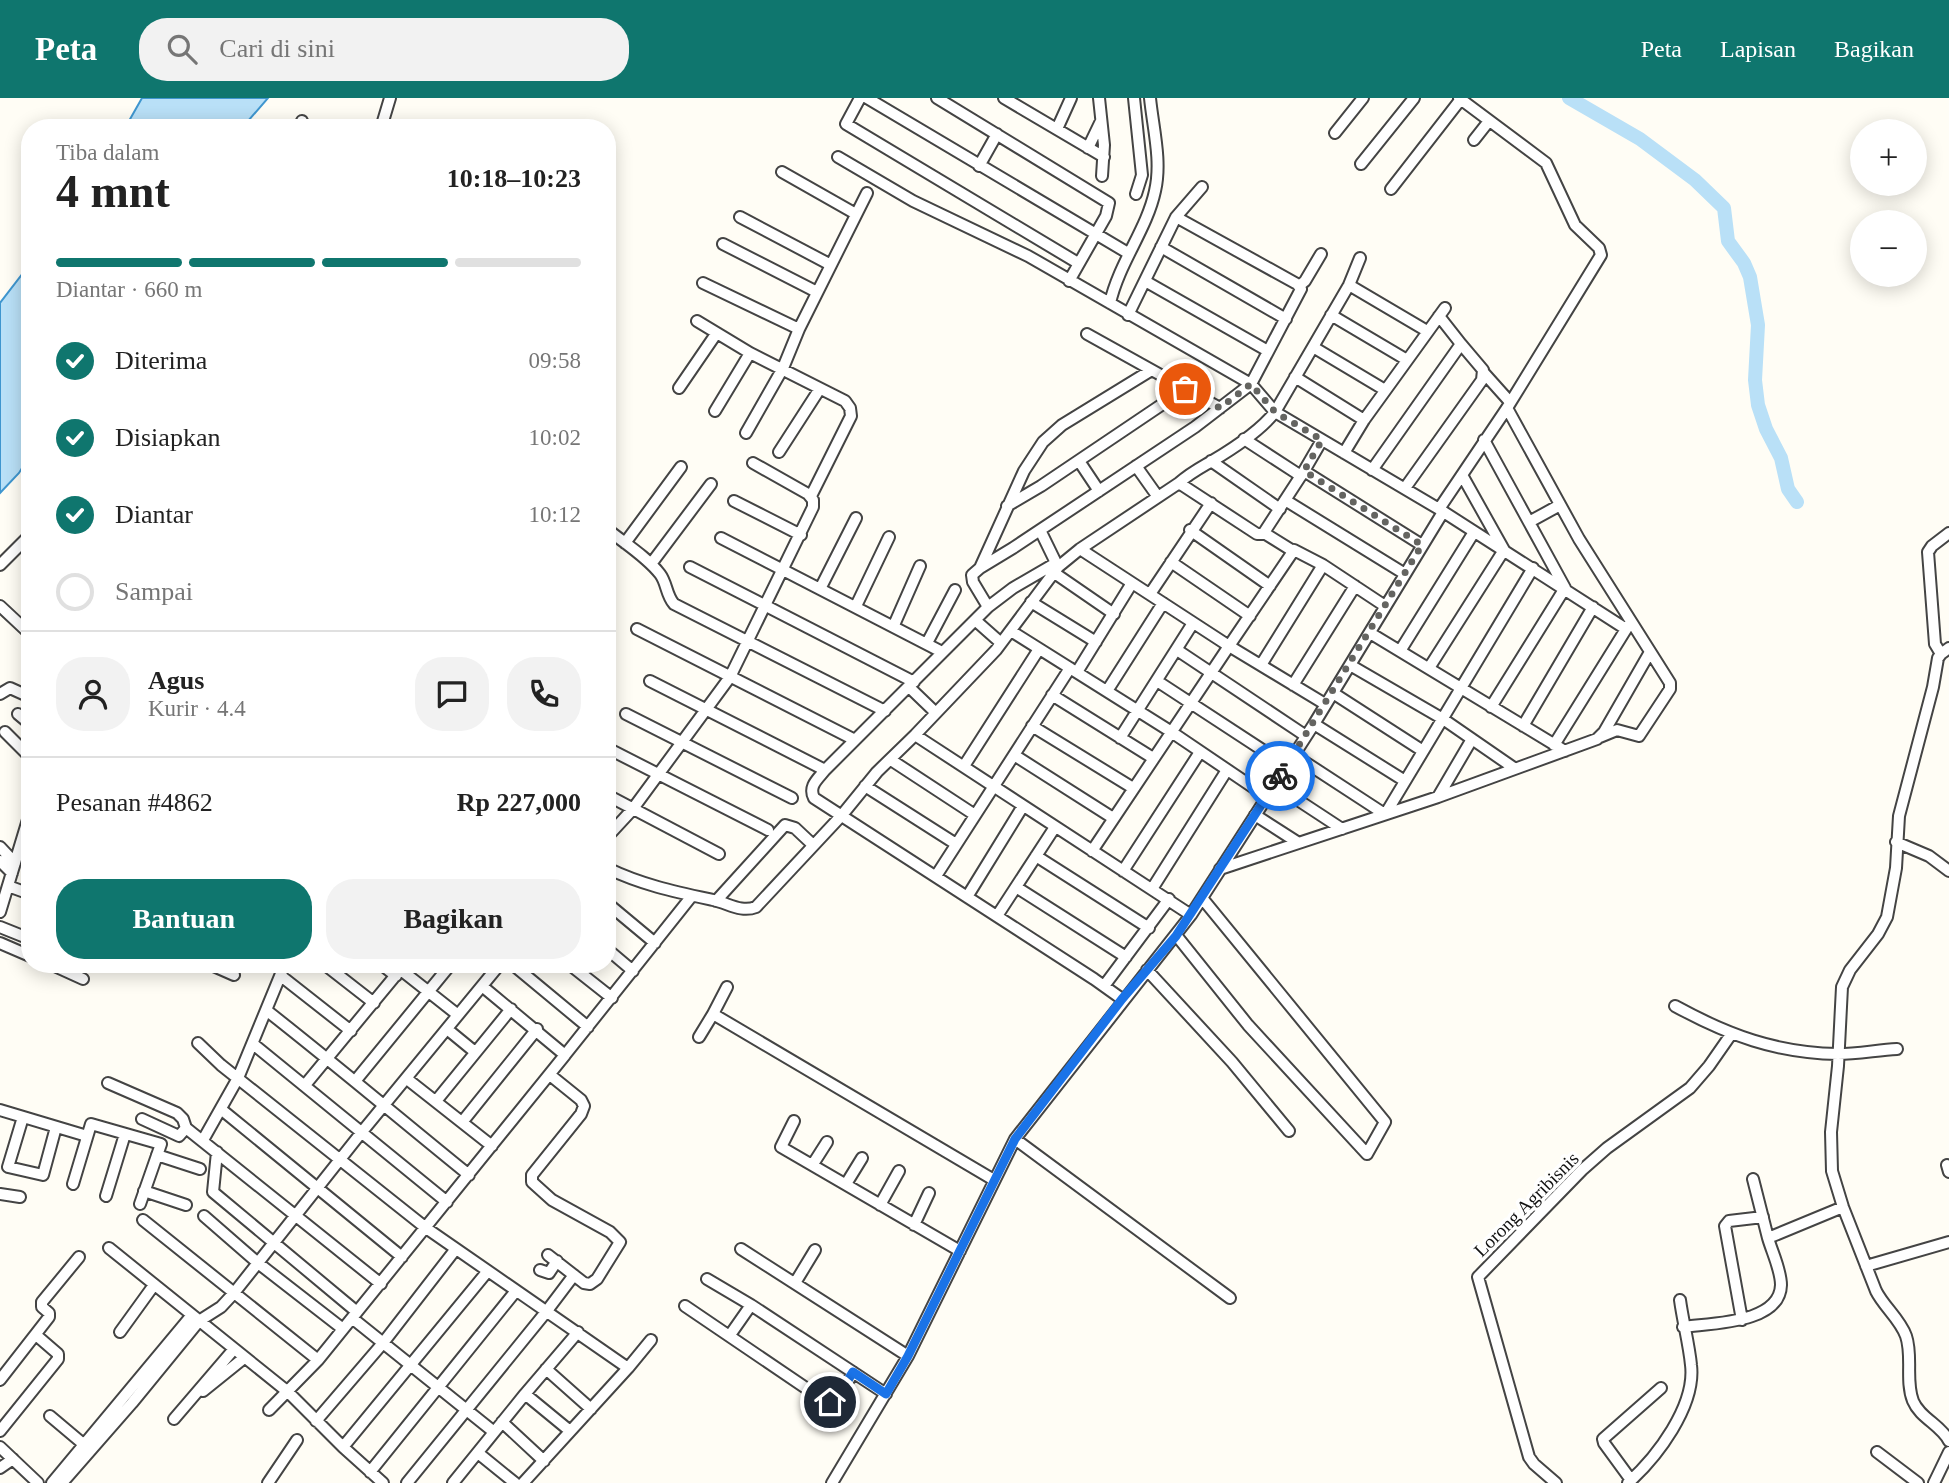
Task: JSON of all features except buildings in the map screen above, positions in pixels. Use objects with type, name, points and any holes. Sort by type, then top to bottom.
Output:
[{"type":"street","points":[[384,119],[390,98]]},
{"type":"street","points":[[860,98],[846,124],[1078,263]]},
{"type":"street","points":[[867,98],[1128,253]]},
{"type":"street","points":[[937,98],[1108,202],[1110,208],[1069,281]]},
{"type":"street","points":[[1004,98],[1025,104],[1057,129],[1104,157]]},
{"type":"street","points":[[1057,129],[1071,98]]},
{"type":"street","points":[[1099,98],[1104,157],[1102,176]]},
{"type":"street","points":[[1134,98],[1142,175],[1136,194]]},
{"type":"street","points":[[1110,303],[1118,276],[1152,205],[1157,183],[1156,145],[1150,98]]},
{"type":"street","points":[[1335,133],[1363,98]]},
{"type":"street","points":[[1361,164],[1413,98]]},
{"type":"street","points":[[832,1483],[908,1356],[1015,1139],[1122,999],[1191,915],[1314,724],[1462,475],[1601,255],[1599,248],[1575,225],[1546,163],[1460,98],[1391,189]]},
{"type":"street","points":[[1088,148],[1101,121]]},
{"type":"street","points":[[1474,140],[1489,121]]},
{"type":"street","points":[[979,166],[996,134]]},
{"type":"street","points":[[838,157],[914,201],[1028,256],[1251,384],[1275,412],[1405,488],[1593,607],[1629,626]]},
{"type":"street","points":[[782,172],[856,214]]},
{"type":"street","points":[[1128,315],[1176,217],[1202,187]]},
{"type":"street","points":[[746,433],[783,368],[799,329],[867,193]]},
{"type":"street","points":[[740,217],[831,265]]},
{"type":"street","points":[[988,607],[972,579],[973,573],[1100,491],[1251,384],[1301,293],[1299,286],[1176,217]]},
{"type":"street","points":[[723,244],[817,292]]},
{"type":"street","points":[[1161,247],[1286,319]]},
{"type":"street","points":[[1299,286],[1305,281],[1321,254]]},
{"type":"street","points":[[1122,999],[814,798],[811,793],[813,785],[988,607],[1013,588],[1056,567],[1192,471],[1244,439],[1275,412],[1349,285],[1360,258]]},
{"type":"street","points":[[1145,281],[1268,351]]},
{"type":"street","points":[[703,283],[799,329]]},
{"type":"street","points":[[1349,285],[1427,331]]},
{"type":"street","points":[[1220,869],[1438,797],[1618,730],[1639,736],[1660,707],[1671,685],[1629,626],[1560,505],[1508,405],[1461,344],[1442,312],[1364,420],[1344,453]]},
{"type":"street","points":[[1331,316],[1407,360]]},
{"type":"street","points":[[616,827],[730,677],[801,535],[813,507],[811,496],[851,416],[845,401],[750,353],[697,321]]},
{"type":"street","points":[[679,388],[716,334]]},
{"type":"street","points":[[1087,334],[1220,408]]},
{"type":"street","points":[[1372,470],[1461,344]]},
{"type":"street","points":[[1313,347],[1385,390]]},
{"type":"street","points":[[715,411],[750,353]]},
{"type":"street","points":[[980,568],[1031,458],[1051,433],[1150,371]]},
{"type":"street","points":[[1405,488],[1482,380],[1484,373]]},
{"type":"street","points":[[1295,377],[1364,420]]},
{"type":"street","points":[[1007,506],[1185,389]]},
{"type":"street","points":[[779,452],[819,390]]},
{"type":"street","points":[[1244,439],[1422,545]]},
{"type":"street","points":[[1264,533],[1322,440]]},
{"type":"street","points":[[1485,440],[1564,588]]},
{"type":"street","points":[[1079,461],[1100,491]]},
{"type":"street","points":[[1211,461],[1282,505],[1405,574]]},
{"type":"street","points":[[753,463],[811,496]]},
{"type":"street","points":[[1136,466],[1158,496]]},
{"type":"street","points":[[625,543],[681,467]]},
{"type":"street","points":[[1462,475],[1504,550]]},
{"type":"street","points":[[1179,482],[1257,534],[1264,533],[1323,565],[1385,606]]},
{"type":"street","points":[[650,564],[711,484]]},
{"type":"street","points":[[734,501],[801,535]]},
{"type":"street","points":[[1150,594],[1211,503]]},
{"type":"street","points":[[1529,522],[1560,505]]},
{"type":"street","points":[[820,589],[856,518]]},
{"type":"street","points":[[1040,530],[1056,567],[1114,614]]},
{"type":"street","points":[[1191,530],[1270,586]]},
{"type":"street","points":[[1400,651],[1474,532]]},
{"type":"street","points":[[1949,533],[1928,552],[1935,644],[1945,651],[1899,816],[1892,900],[1878,934],[1850,970],[1842,987],[1830,1155],[1843,1207],[1866,1266],[1882,1303],[1903,1329],[1907,1339],[1913,1400],[1918,1409],[1949,1441]]},
{"type":"street","points":[[616,536],[662,577],[668,598],[674,604],[885,711]]},
{"type":"street","points":[[856,606],[888,537]]},
{"type":"street","points":[[721,538],[942,652]]},
{"type":"street","points":[[0,565],[21,544]]},
{"type":"street","points":[[1080,549],[1229,646],[1325,704]]},
{"type":"street","points":[[1429,668],[1504,550]]},
{"type":"street","points":[[1092,851],[1293,551]]},
{"type":"street","points":[[1171,562],[1250,616]]},
{"type":"street","points":[[1262,665],[1323,565]]},
{"type":"street","points":[[894,625],[920,566]]},
{"type":"street","points":[[690,567],[766,605],[911,685],[936,713]]},
{"type":"street","points":[[616,872],[643,884],[691,897],[745,909],[756,907],[812,844],[842,815],[865,786],[1001,643],[1056,567]]},
{"type":"street","points":[[1385,813],[1532,568]]},
{"type":"street","points":[[936,876],[1052,695],[1096,642],[1132,583]]},
{"type":"street","points":[[1293,685],[1355,586]]},
{"type":"street","points":[[1492,707],[1564,588]]},
{"type":"street","points":[[927,643],[955,590]]},
{"type":"street","points":[[1031,602],[1096,642]]},
{"type":"street","points":[[1107,691],[1163,603]]},
{"type":"street","points":[[0,606],[21,626]]},
{"type":"street","points":[[1523,726],[1593,607]]},
{"type":"street","points":[[975,620],[1001,643]]},
{"type":"street","points":[[1121,738],[1194,623]]},
{"type":"street","points":[[1554,745],[1629,626]]},
{"type":"street","points":[[637,628],[855,740]]},
{"type":"street","points":[[1011,631],[1170,731],[1266,796]]},
{"type":"street","points":[[1370,633],[1565,751]]},
{"type":"street","points":[[964,766],[1039,649]]},
{"type":"street","points":[[1177,650],[1306,736]]},
{"type":"street","points":[[1600,737],[1650,652]]},
{"type":"street","points":[[1350,665],[1443,719],[1514,768]]},
{"type":"street","points":[[650,681],[825,770]]},
{"type":"street","points":[[1157,681],[1287,766]]},
{"type":"street","points":[[0,694],[10,688],[21,693]]},
{"type":"street","points":[[1333,693],[1423,751]]},
{"type":"street","points":[[1052,695],[1153,758]]},
{"type":"street","points":[[626,714],[792,798]]},
{"type":"street","points":[[1314,724],[1405,781]]},
{"type":"street","points":[[1032,726],[1133,788]]},
{"type":"street","points":[[5,732],[21,748]]},
{"type":"street","points":[[915,735],[1191,915]]},
{"type":"street","points":[[1438,797],[1472,739]]},
{"type":"street","points":[[1123,871],[1200,752]]},
{"type":"street","points":[[616,753],[768,830]]},
{"type":"street","points":[[1014,755],[1114,818]]},
{"type":"street","points":[[1294,755],[1385,813]]},
{"type":"street","points":[[891,760],[975,815]]},
{"type":"street","points":[[1152,889],[1227,770]]},
{"type":"street","points":[[1275,785],[1342,829]]},
{"type":"street","points":[[865,786],[956,844]]},
{"type":"street","points":[[616,802],[629,813],[719,854]]},
{"type":"street","points":[[967,897],[1023,806]]},
{"type":"street","points":[[1255,815],[1297,842]]},
{"type":"street","points":[[716,901],[785,825],[795,828],[812,844]]},
{"type":"street","points":[[997,916],[1055,827]]},
{"type":"street","points":[[0,912],[21,842]]},
{"type":"street","points":[[1896,842],[1929,856],[1949,871]]},
{"type":"street","points":[[0,847],[13,868]]},
{"type":"street","points":[[1036,856],[1149,928]]},
{"type":"street","points":[[0,861],[13,868]]},
{"type":"street","points":[[1016,887],[1126,957]]},
{"type":"street","points":[[269,1410],[318,1360],[691,897]]},
{"type":"street","points":[[1176,936],[1248,1025],[1367,1154],[1386,1123],[1202,898]]},
{"type":"street","points":[[1104,986],[1169,900]]},
{"type":"street","points":[[616,910],[655,943]]},
{"type":"street","points":[[0,927],[21,935]]},
{"type":"street","points":[[0,943],[21,952]]},
{"type":"street","points":[[616,957],[633,971]]},
{"type":"street","points":[[1147,970],[1232,1062],[1289,1131]]},
{"type":"street","points":[[70,973],[83,979]]},
{"type":"street","points":[[229,973],[234,975]]},
{"type":"street","points":[[203,1140],[238,1078],[282,973]]},
{"type":"street","points":[[336,973],[374,1003]]},
{"type":"street","points":[[305,1085],[398,973]]},
{"type":"street","points":[[404,973],[458,1015]]},
{"type":"street","points":[[356,1080],[444,973]]},
{"type":"street","points":[[62,1483],[195,1318],[221,1307],[234,1293],[493,973]]},
{"type":"street","points":[[523,973],[588,1027]]},
{"type":"street","points":[[580,973],[612,998]]},
{"type":"street","points":[[281,976],[351,1031]]},
{"type":"street","points":[[482,986],[565,1055]]},
{"type":"street","points":[[699,1037],[727,987]]},
{"type":"street","points":[[1675,1006],[1710,1025],[1783,1049],[1839,1054],[1897,1049]]},
{"type":"street","points":[[436,1101],[511,1009]]},
{"type":"street","points":[[266,1010],[356,1080],[383,1106],[469,1175]]},
{"type":"street","points":[[713,1014],[994,1180]]},
{"type":"street","points":[[447,1029],[475,1052]]},
{"type":"street","points":[[463,1121],[537,1029]]},
{"type":"street","name":"Lorong Agribisnis","points":[[1556,1483],[1529,1457],[1478,1278],[1582,1170],[1607,1148],[1690,1088],[1732,1033]]},
{"type":"street","points":[[198,1043],[340,1161],[455,1250],[628,1368]]},
{"type":"street","points":[[253,1044],[447,1202]]},
{"type":"street","points":[[540,1270],[549,1273],[552,1258],[584,1283],[594,1282],[620,1242],[610,1231],[552,1200],[532,1182],[532,1175],[583,1108],[581,1100],[550,1075]]},
{"type":"street","points":[[407,1079],[492,1146]]},
{"type":"street","points":[[108,1083],[177,1113],[186,1128],[381,1283]]},
{"type":"street","points":[[0,1110],[87,1136]]},
{"type":"street","points":[[222,1110],[402,1257]]},
{"type":"street","points":[[23,1117],[8,1167],[43,1175],[56,1127]]},
{"type":"street","points":[[142,1119],[179,1136],[186,1128]]},
{"type":"street","points":[[794,1121],[781,1147],[960,1251]]},
{"type":"street","points":[[73,1184],[90,1124],[161,1144],[139,1204]]},
{"type":"street","points":[[106,1196],[125,1134]]},
{"type":"street","points":[[1015,1139],[1230,1298]]},
{"type":"street","points":[[813,1164],[827,1142]]},
{"type":"street","points":[[216,1152],[213,1192],[355,1315],[383,1343],[494,1432]]},
{"type":"street","points":[[157,1155],[200,1169]]},
{"type":"street","points":[[846,1184],[862,1158]]},
{"type":"street","points":[[880,1205],[899,1171]]},
{"type":"street","points":[[1683,1326],[1752,1318],[1771,1305],[1780,1291],[1780,1278],[1753,1179]]},
{"type":"street","points":[[144,1191],[186,1205]]},
{"type":"street","points":[[914,1225],[929,1193]]},
{"type":"street","points":[[0,1194],[20,1197]]},
{"type":"street","points":[[1768,1238],[1843,1207]]},
{"type":"street","points":[[204,1216],[258,1263],[343,1329]]},
{"type":"street","points":[[1742,1320],[1725,1226],[1729,1221],[1763,1217]]},
{"type":"street","points":[[143,1220],[318,1360]]},
{"type":"street","points":[[1866,1266],[1949,1242]]},
{"type":"street","points":[[109,1248],[288,1392],[383,1483]]},
{"type":"street","points":[[741,1249],[908,1356]]},
{"type":"street","points":[[316,1421],[383,1343],[455,1250]]},
{"type":"street","points":[[794,1283],[815,1250]]},
{"type":"street","points":[[0,1380],[50,1316],[41,1307],[42,1302],[79,1256]]},
{"type":"street","points":[[343,1447],[487,1272]]},
{"type":"street","points":[[407,1483],[573,1275]]},
{"type":"street","points":[[707,1279],[886,1394]]},
{"type":"street","points":[[120,1332],[154,1285]]},
{"type":"street","points":[[370,1472],[515,1292]]},
{"type":"street","points":[[1661,1388],[1603,1439],[1630,1482],[1659,1447],[1688,1400],[1692,1367],[1680,1300]]},
{"type":"street","points":[[730,1335],[751,1305]]},
{"type":"street","points":[[685,1306],[828,1402],[838,1396],[853,1372]]},
{"type":"street","points":[[454,1483],[578,1332]]},
{"type":"street","points":[[0,1431],[58,1359],[58,1353],[36,1335]]},
{"type":"street","points":[[523,1483],[651,1340]]},
{"type":"street","points":[[174,1419],[234,1349]]},
{"type":"street","points":[[198,1394],[244,1358]]},
{"type":"street","points":[[546,1369],[592,1409]]},
{"type":"street","points":[[525,1394],[570,1431]]},
{"type":"street","points":[[50,1416],[88,1448]]},
{"type":"street","points":[[502,1422],[544,1461]]},
{"type":"street","points":[[268,1483],[297,1440]]},
{"type":"street","points":[[0,1447],[38,1483]]},
{"type":"street","points":[[51,1483],[88,1448]]},
{"type":"street","points":[[1877,1452],[1918,1483]]},
{"type":"street","points":[[1934,1483],[1949,1452]]},
{"type":"street","points":[[478,1453],[515,1483]]},
{"type":"street","points":[[0,1468],[13,1459]]},
{"type":"water","points":[[142,98],[268,98],[250,119],[130,119]]},
{"type":"water","points":[[21,276],[21,470],[0,493],[0,303]]},
{"type":"waterway","points":[[1569,98],[1640,139],[1695,180],[1724,208],[1728,241],[1744,263],[1750,277],[1758,325],[1755,380],[1758,405],[1766,429],[1781,458],[1788,489],[1797,502]]},
{"type":"way so far","points":[[1185,389],[1220,408],[1251,384],[1275,412],[1322,440],[1304,471],[1422,545],[1280,776]]},
{"type":"route","points":[[830,1402],[838,1396],[853,1372],[886,1394],[908,1356],[1015,1139],[1122,999],[1176,936],[1280,776]]}]
